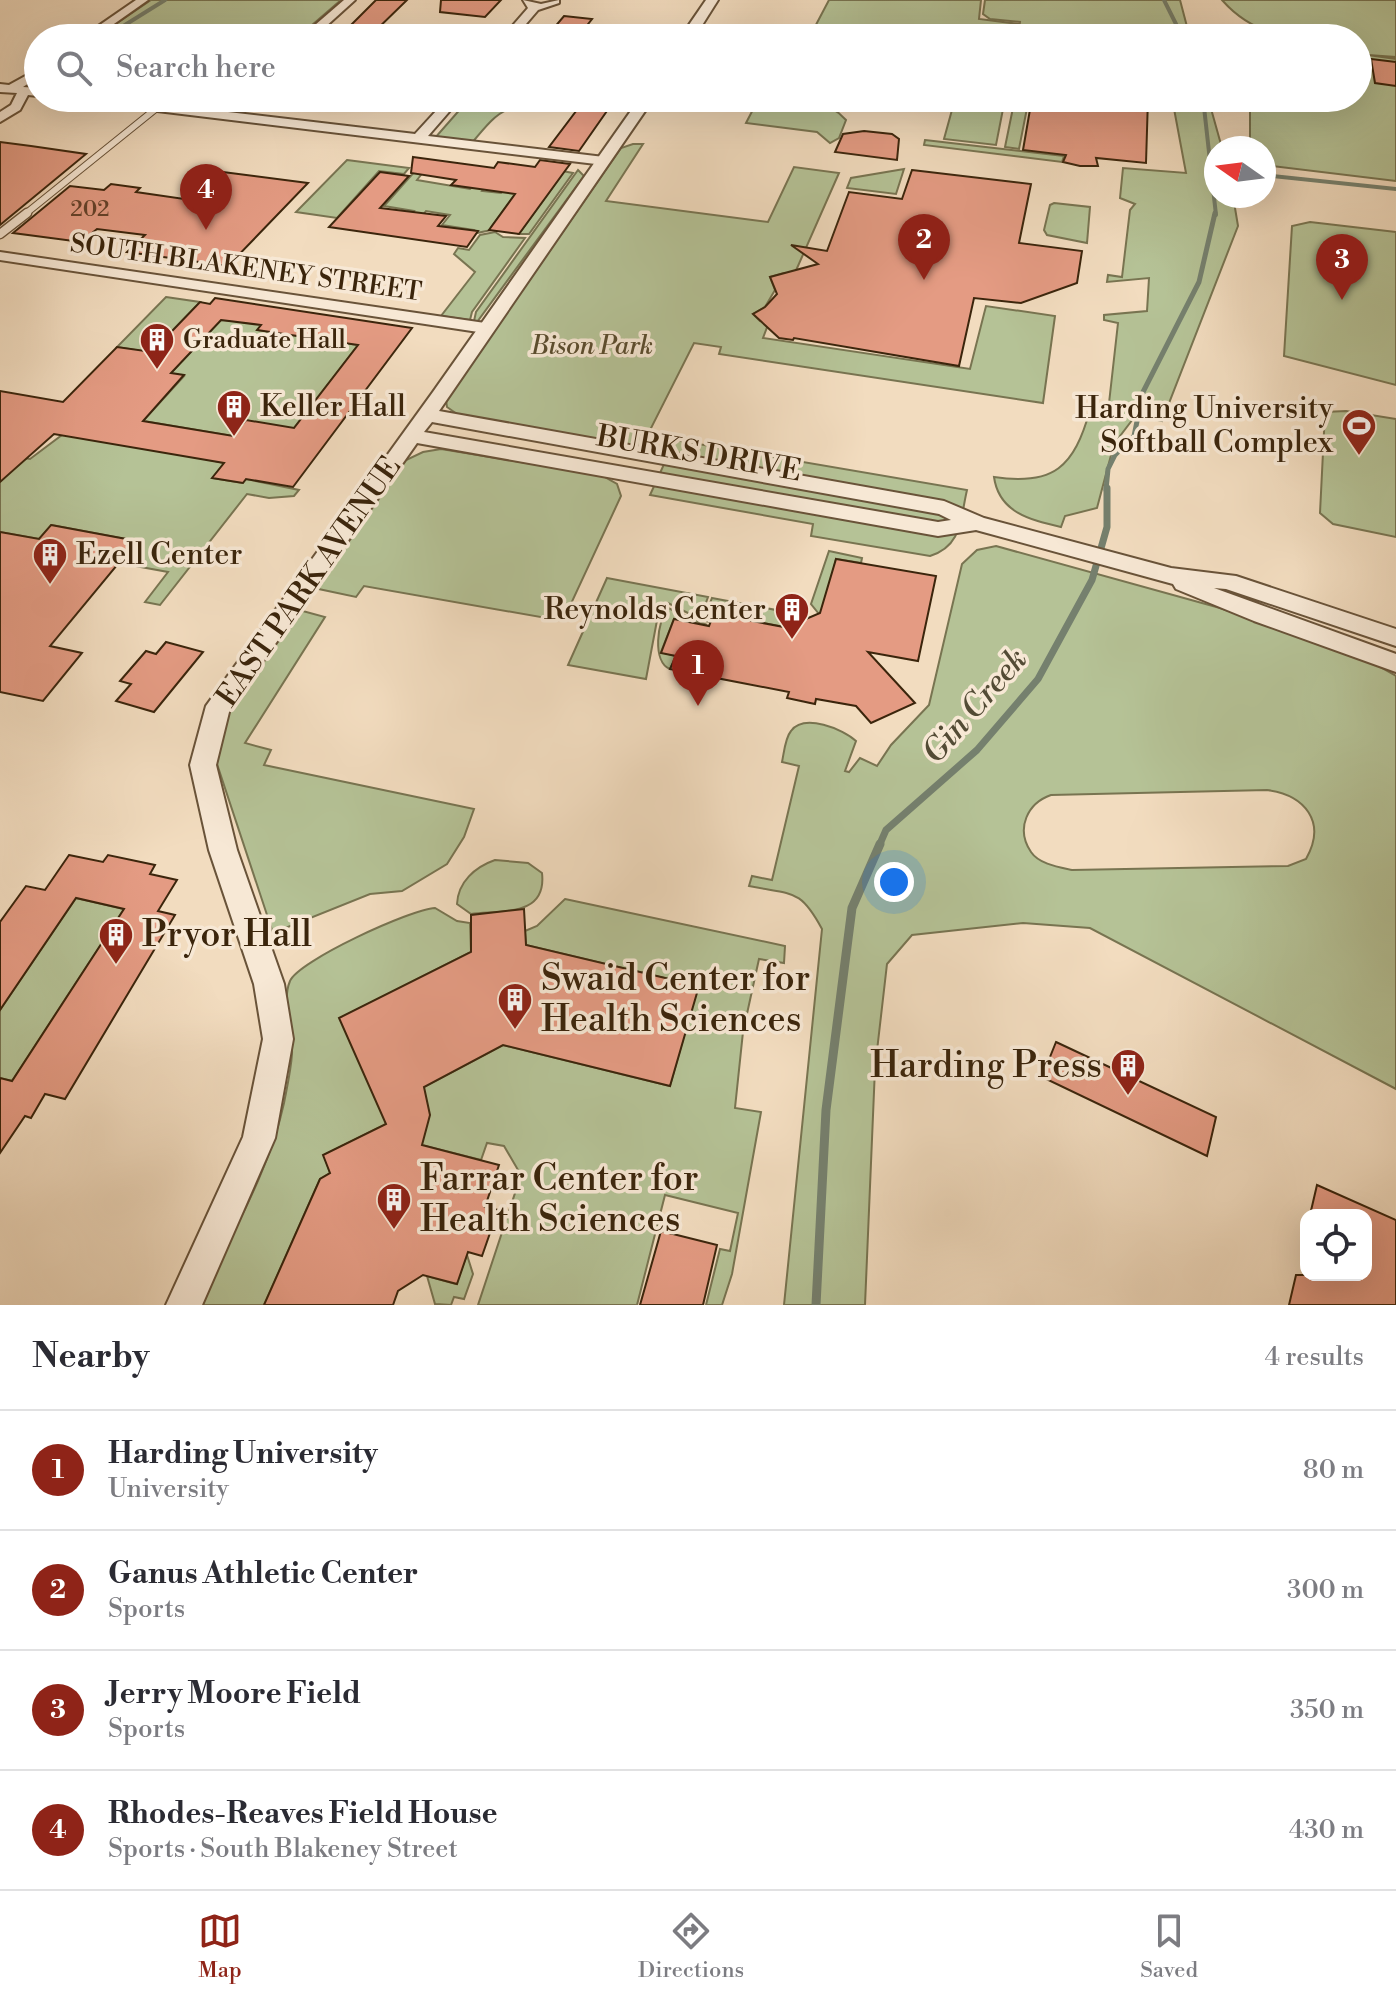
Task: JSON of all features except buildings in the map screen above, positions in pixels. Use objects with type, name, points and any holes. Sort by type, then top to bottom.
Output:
[{"type":"street","points":[[108,24],[143,0]]},
{"type":"street","points":[[322,24],[350,0]]},
{"type":"street","points":[[517,24],[531,4],[547,6],[554,0]]},
{"type":"street","points":[[696,24],[712,0]]},
{"type":"street","points":[[0,118],[16,107],[19,90]]},
{"type":"street","points":[[195,112],[528,155],[535,162],[601,166]]},
{"type":"street","points":[[217,115],[220,112]]},
{"type":"street","points":[[418,139],[442,112]]},
{"type":"street","name":"EAST PARK AVENUE","points":[[184,1305],[259,1138],[278,1039],[269,984],[223,850],[203,765],[218,706],[638,112]]},
{"type":"street","name":"SOUTH BLAKENEY STREET","points":[[0,256],[485,328]]},
{"type":"street","name":"BURKS DRIVE","points":[[426,415],[944,508],[976,523],[1128,565],[1171,576],[1228,581],[1396,638]]},
{"type":"street","name":"BURKS DRIVE","points":[[411,436],[938,529],[976,523]]},
{"type":"street","name":"BURKS DRIVE","points":[[1171,576],[1222,602],[1325,635],[1396,663]]},
{"type":"lane","points":[[0,234],[152,112]]},
{"type":"green space","points":[[151,0],[341,0],[313,24],[116,24]]},
{"type":"green space","points":[[829,0],[981,0],[979,19],[1019,24],[816,24]]},
{"type":"green space","points":[[985,0],[1180,0],[1186,24],[1020,24],[990,19],[983,14]]},
{"type":"green space","points":[[1222,0],[1396,0],[1396,57],[1372,55],[1372,24],[1252,24]]},
{"type":"green space","points":[[1372,56],[1396,59],[1396,181],[1276,166],[1276,136],[1250,136],[1250,112],[1372,112]]},
{"type":"green space","points":[[458,112],[503,112],[471,144],[434,139]]},
{"type":"green space","points":[[752,112],[837,112],[846,120],[839,138],[830,143],[817,132],[746,123]]},
{"type":"green space","points":[[951,112],[1002,112],[996,145],[944,139]]},
{"type":"green space","points":[[1012,112],[1026,112],[1019,149],[1005,147]]},
{"type":"green space","points":[[1175,112],[1212,112],[1219,136],[1204,136],[1204,208],[1235,208],[1238,226],[1162,421],[1136,415],[1114,444],[1097,508],[1065,516],[1061,527],[1028,518],[1009,507],[997,489],[994,477],[1015,479],[1047,475],[1068,459],[1077,446],[1090,410],[1108,412],[1118,323],[1104,320],[1104,315],[1147,311],[1149,278],[1107,282],[1108,275],[1122,277],[1130,210],[1135,204],[1120,198],[1123,168],[1186,173]]},
{"type":"green space","points":[[925,140],[1064,156],[1062,162],[924,145]]},
{"type":"green space","name":"Bison Park","points":[[643,144],[606,201],[768,222],[794,167],[839,173],[794,275],[784,273],[770,277],[775,290],[765,307],[753,314],[760,321],[769,322],[763,338],[970,369],[986,306],[1055,316],[1043,403],[719,354],[721,347],[694,343],[641,448],[457,414],[447,407],[446,400],[621,148]]},
{"type":"green space","points":[[347,160],[409,168],[404,174],[379,171],[337,218],[296,212]]},
{"type":"green space","points":[[546,168],[573,173],[529,234],[519,234],[560,177]]},
{"type":"green space","points":[[904,169],[896,194],[847,188],[851,178]]},
{"type":"green space","points":[[416,170],[424,171],[417,180],[470,189],[475,183],[486,185],[482,191],[501,193],[507,186],[520,188],[492,226],[501,228],[472,234],[474,230],[442,225],[450,215],[426,211],[418,221],[408,219],[414,211],[384,206]]},
{"type":"green space","points":[[578,170],[584,176],[477,322],[474,321],[476,312]]},
{"type":"green space","points":[[1050,205],[1090,207],[1087,243],[1047,235],[1044,230]]},
{"type":"green space","points":[[1310,222],[1396,232],[1396,385],[1284,356],[1292,226]]},
{"type":"green space","points":[[495,232],[503,237],[525,238],[472,312],[470,320],[441,316],[475,272],[454,254],[458,248],[469,250],[480,235]]},
{"type":"green space","points":[[166,297],[200,302],[145,359],[141,351],[117,347]]},
{"type":"green space","points":[[221,320],[263,323],[258,330],[358,345],[290,433],[246,420],[233,436],[143,421],[184,376],[171,373]]},
{"type":"green space","name":"Harding University Softball Complex","points":[[1346,411],[1396,419],[1396,537],[1333,524],[1320,513],[1325,412]]},
{"type":"green space","points":[[88,434],[224,463],[213,478],[242,483],[246,479],[299,490],[294,496],[269,498],[247,494],[160,605],[145,602],[168,572],[119,563],[136,541],[52,525],[39,539],[0,532],[0,482],[24,458],[30,459],[62,435]]},
{"type":"green space","points":[[675,440],[967,490],[961,521],[948,546],[930,556],[811,536],[813,524],[650,495]]},
{"type":"green space","points":[[441,449],[601,475],[617,484],[621,496],[563,621],[364,586],[356,597],[314,588],[404,461],[423,452]]},
{"type":"green space","points":[[996,546],[1220,608],[1359,655],[1396,676],[1396,1089],[1090,928],[1023,923],[912,935],[887,964],[875,1068],[865,1305],[784,1305],[822,929],[801,900],[786,893],[749,886],[752,876],[772,880],[799,766],[782,762],[791,731],[805,723],[833,728],[856,741],[845,771],[849,772],[860,758],[877,766],[891,745],[929,705],[962,564],[977,550]],"holes":[[[1267,790],[1302,804],[1313,822],[1312,846],[1306,859],[1288,866],[1072,870],[1039,859],[1031,852],[1024,834],[1030,810],[1051,795]]]},
{"type":"green space","points":[[829,551],[862,558],[861,563],[836,559],[824,611],[819,614],[811,604]]},
{"type":"green space","points":[[607,578],[708,597],[700,619],[668,603],[658,615],[646,679],[568,665]]},
{"type":"green space","points":[[712,598],[792,613],[800,622],[785,624],[784,627],[736,618],[738,612],[716,608],[711,622],[703,621]]},
{"type":"green space","points":[[668,608],[707,625],[674,619],[661,652],[676,656],[670,669],[661,658],[658,641],[661,622]]},
{"type":"green space","points":[[299,610],[325,617],[245,743],[271,750],[264,765],[474,809],[464,837],[447,864],[402,891],[370,894],[273,933],[215,758],[223,720]]},
{"type":"green space","points":[[495,860],[528,863],[542,873],[542,887],[530,904],[520,908],[471,914],[457,904],[464,882],[474,871]]},
{"type":"green space","points":[[76,898],[124,909],[12,1081],[0,1078],[0,1010]]},
{"type":"green space","points":[[565,899],[785,946],[784,963],[759,959],[743,1032],[735,1108],[761,1112],[732,1274],[722,1305],[706,1305],[720,1249],[730,1251],[738,1213],[665,1195],[637,1305],[478,1305],[521,1175],[504,1146],[487,1143],[481,1160],[398,1139],[386,1146],[378,1128],[324,1155],[330,1173],[320,1179],[264,1305],[198,1305],[247,1206],[277,1129],[291,1060],[287,1008],[290,981],[313,961],[356,937],[403,917],[435,908],[457,921],[470,923],[471,952],[340,1018],[403,1098],[503,1045],[670,1086],[698,986],[526,945],[525,931],[537,926]]},
{"type":"green space","points":[[467,1255],[473,1274],[464,1299],[454,1297],[451,1305],[435,1304],[427,1276],[456,1284]]},
{"type":"waterway","points":[[126,24],[165,0]]},
{"type":"waterway","name":"Gin Creek","points":[[1164,0],[1176,24]]},
{"type":"waterway","name":"Gin Creek","points":[[1205,112],[1216,215]]},
{"type":"waterway","points":[[1276,176],[1396,189]]},
{"type":"waterway","name":"Gin Creek","points":[[1106,490],[1108,469],[1115,455],[1134,436],[1143,392],[1199,282],[1215,213]]},
{"type":"waterway","name":"Gin Creek","points":[[879,846],[886,830],[977,750],[1038,679],[1092,580],[1107,527],[1107,488]]},
{"type":"waterway","name":"Gin Creek","points":[[816,1305],[826,1110],[852,908],[880,844]]},
{"type":"place","name":"Rhodes-Reaves Field House","points":[[206,230]]},
{"type":"place","name":"Ganus Athletic Center","points":[[924,280]]},
{"type":"place","name":"Jerry Moore Field","points":[[1342,300]]},
{"type":"place","name":"Graduate Hall","points":[[157,371]]},
{"type":"place","name":"Keller Hall","points":[[234,438]]},
{"type":"place","name":"Harding University Softball Complex","points":[[1359,457]]},
{"type":"place","name":"Ezell Center","points":[[50,586]]},
{"type":"place","name":"Reynolds Center","points":[[792,641]]},
{"type":"place","name":"Harding University","points":[[698,706]]},
{"type":"place","name":"Pryor Hall","points":[[116,966]]},
{"type":"place","name":"Swaid Center for Health Sciences","points":[[515,1031]]},
{"type":"place","name":"Harding Press","points":[[1128,1097]]},
{"type":"place","name":"Farrar Center for Health Sciences","points":[[394,1231]]}]
